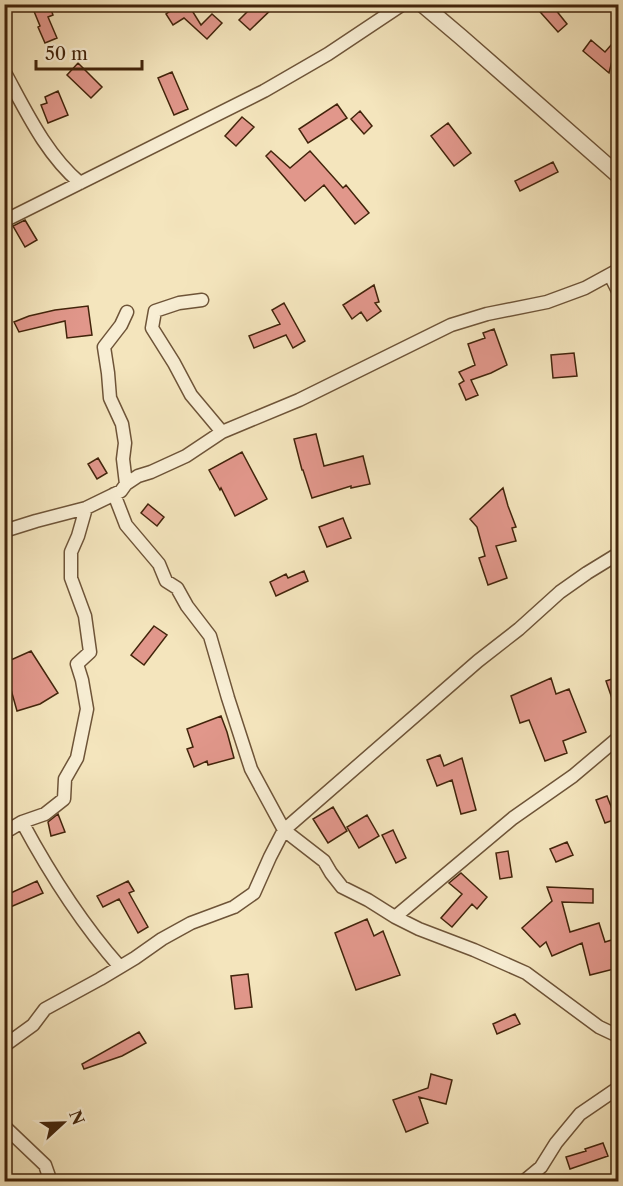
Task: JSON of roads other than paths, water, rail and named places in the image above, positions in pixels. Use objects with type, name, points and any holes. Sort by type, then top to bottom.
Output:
[{"type":"street","points":[[4,220],[264,91],[328,54],[403,4]]},
{"type":"street","points":[[422,4],[618,176]]},
{"type":"street","points":[[4,71],[41,139],[80,183]]},
{"type":"street","points":[[4,531],[86,508],[121,491],[126,484],[138,476],[186,456],[222,432],[299,400],[451,325],[487,314],[547,302],[585,288],[614,272],[618,291]]},
{"type":"street","points":[[202,300],[179,303],[156,311],[152,328],[191,395],[222,432]]},
{"type":"street","points":[[126,484],[122,424],[110,398],[104,347],[121,325],[127,312]]},
{"type":"street","points":[[114,494],[126,525],[159,564],[166,581],[177,588],[210,636],[251,769],[284,830],[324,861],[342,887],[419,929],[526,973],[599,1027],[618,1036]]},
{"type":"street","points":[[4,840],[7,831],[22,822],[45,814],[64,799],[65,779],[77,758],[87,708],[77,664],[90,652],[85,616],[71,578],[71,552],[86,508]]},
{"type":"street","points":[[4,1046],[33,1025],[45,1010],[120,968],[162,939],[191,923],[234,907],[254,893],[284,830],[560,592],[618,554]]},
{"type":"street","points":[[395,917],[513,818],[573,776],[618,738]]},
{"type":"street","points":[[22,822],[72,907],[98,943],[120,968]]},
{"type":"street","points":[[523,1182],[541,1167],[556,1143],[580,1114],[618,1088]]},
{"type":"street","points":[[4,1126],[45,1165],[51,1182]]}]
